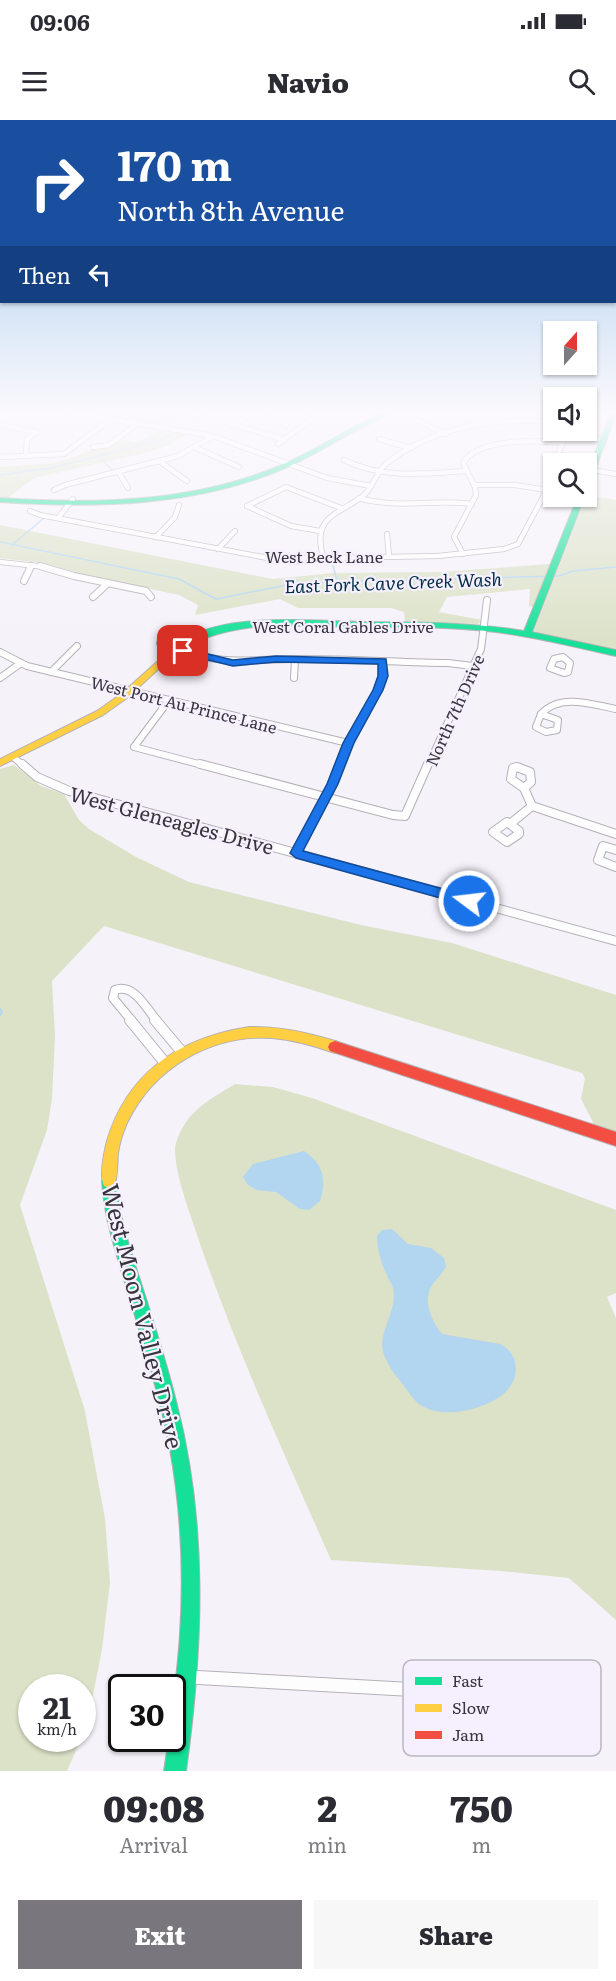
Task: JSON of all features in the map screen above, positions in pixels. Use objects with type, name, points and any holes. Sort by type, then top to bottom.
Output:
[{"type":"street","points":[[0,500],[136,502],[215,489]]},
{"type":"street","points":[[282,489],[247,506],[291,526],[320,531]]},
{"type":"street","points":[[291,489],[341,508]]},
{"type":"street","points":[[323,557],[318,542],[320,531],[328,516],[359,498],[368,489]]},
{"type":"street","points":[[463,554],[454,537],[476,495],[475,489]]},
{"type":"street","points":[[0,494],[71,502]]},
{"type":"street","name":"West Beck Lane","points":[[30,511],[273,559],[463,554],[514,546],[520,541],[543,495]]},
{"type":"street","points":[[359,498],[388,505],[456,502],[472,504]]},
{"type":"street","points":[[58,518],[71,502]]},
{"type":"street","points":[[156,537],[175,517],[178,505]]},
{"type":"street","points":[[527,635],[578,507]]},
{"type":"street","points":[[218,549],[235,531]]},
{"type":"street","points":[[387,534],[389,556]]},
{"type":"street","points":[[0,562],[32,565],[146,591],[151,597]]},
{"type":"street","points":[[24,581],[32,565]]},
{"type":"street","points":[[93,597],[108,583]]},
{"type":"street","name":"North 7th Drive","points":[[325,797],[405,816],[483,644],[487,600]]},
{"type":"street","name":"West Coral Gables Drive","points":[[0,764],[100,712],[130,691],[154,664],[174,648],[216,630],[262,623],[485,628],[616,653]]},
{"type":"street","points":[[160,643],[190,654],[226,662],[295,659],[455,663],[473,666]]},
{"type":"street","points":[[563,657],[567,643]]},
{"type":"street","points":[[51,672],[77,646]]},
{"type":"street","name":"West Port Au Prince Lane","points":[[0,652],[21,663],[51,672],[348,743]]},
{"type":"street","points":[[294,678],[295,659]]},
{"type":"street","points":[[296,853],[325,797],[348,743],[378,690],[383,676],[383,661]]},
{"type":"street","points":[[0,678],[21,663]]},
{"type":"street","points":[[169,700],[134,747],[325,797]]},
{"type":"street","points":[[540,714],[549,705],[563,701],[616,709]]},
{"type":"street","name":"West Gleneagles Drive","points":[[13,757],[37,777],[55,787],[616,941]]},
{"type":"street","points":[[524,788],[532,806],[616,834],[613,849],[602,847],[598,860],[616,867]]},
{"type":"street","points":[[510,824],[532,806]]},
{"type":"street","points":[[166,1064],[113,998],[115,990],[123,987],[130,989],[182,1052]]},
{"type":"street","name":"West Moon Valley Drive","points":[[175,1771],[189,1677],[191,1596],[189,1524],[173,1421],[114,1213],[109,1170],[112,1144],[127,1108],[139,1090],[182,1052],[204,1042],[242,1032],[281,1032],[304,1036],[616,1139]]},
{"type":"street","points":[[189,1677],[403,1689]]},
{"type":"green space","points":[[0,489],[20,489],[0,504]]},
{"type":"green space","points":[[597,497],[616,500],[616,650],[539,634],[534,630],[582,507],[597,507]]},
{"type":"green space","points":[[0,525],[273,579],[333,573],[441,572],[550,564],[533,607],[529,606],[530,589],[447,597],[439,612],[482,620],[478,624],[405,622],[404,612],[391,608],[298,608],[280,599],[195,615],[198,605],[179,595],[89,576],[43,563],[0,558]]},
{"type":"green space","points":[[14,765],[41,786],[64,794],[79,820],[89,829],[136,857],[189,882],[361,925],[452,943],[616,995],[616,1139],[592,1131],[593,1122],[581,1099],[585,1078],[582,1073],[104,926],[52,981],[55,1036],[52,1099],[47,1130],[20,1205],[85,1411],[105,1519],[110,1583],[96,1680],[96,1674],[18,1674],[18,1752],[75,1752],[67,1771],[0,1771],[0,769]]},
{"type":"green space","points":[[235,1084],[273,1087],[312,1098],[616,1210],[616,1293],[607,1297],[616,1318],[616,1620],[569,1578],[331,1560],[224,1309],[190,1215],[178,1171],[175,1151],[180,1132],[192,1114],[216,1095]]},
{"type":"water","points":[[304,1151],[316,1161],[323,1179],[320,1201],[309,1210],[300,1209],[276,1192],[257,1190],[248,1185],[243,1177],[253,1164]]},
{"type":"water","points":[[392,1229],[408,1244],[431,1248],[444,1258],[446,1267],[431,1287],[428,1299],[432,1318],[442,1334],[500,1344],[512,1355],[516,1369],[512,1384],[493,1401],[463,1411],[431,1410],[416,1402],[392,1370],[382,1346],[394,1295],[380,1256],[377,1236],[382,1230]]},
{"type":"waterway","points":[[12,545],[44,518]]},
{"type":"waterway","name":"East Fork Cave Creek Wash","points":[[0,542],[12,545]]},
{"type":"waterway","name":"East Fork Cave Creek Wash","points":[[12,545],[179,579],[216,599],[297,583],[559,576],[573,571],[616,567]]},
{"type":"waterway","points":[[331,559],[337,580]]},
{"type":"waterway","points":[[0,1009],[2,1012],[0,1015]]},
{"type":"traffic: fast","points":[[0,500],[107,503],[177,496],[215,489]]},
{"type":"traffic: fast","points":[[527,635],[578,507]]},
{"type":"traffic: fast","points":[[175,649],[194,638],[234,626],[298,623],[476,627],[526,634],[616,653]]},
{"type":"traffic: fast","points":[[109,1181],[116,1226],[169,1405],[186,1496],[190,1542],[190,1633],[187,1679],[175,1771]]},
{"type":"traffic: slow","points":[[0,763],[100,713],[124,696],[175,649]]},
{"type":"traffic: slow","points":[[109,1181],[111,1152],[119,1125],[132,1100],[149,1079],[170,1061],[194,1047],[221,1038],[260,1032],[304,1038],[335,1047]]},
{"type":"traffic: jam","points":[[335,1047],[616,1139]]},
{"type":"route","points":[[183,651],[233,663],[276,659],[383,661],[383,676],[378,690],[348,743],[332,784],[296,853],[469,901]]}]
